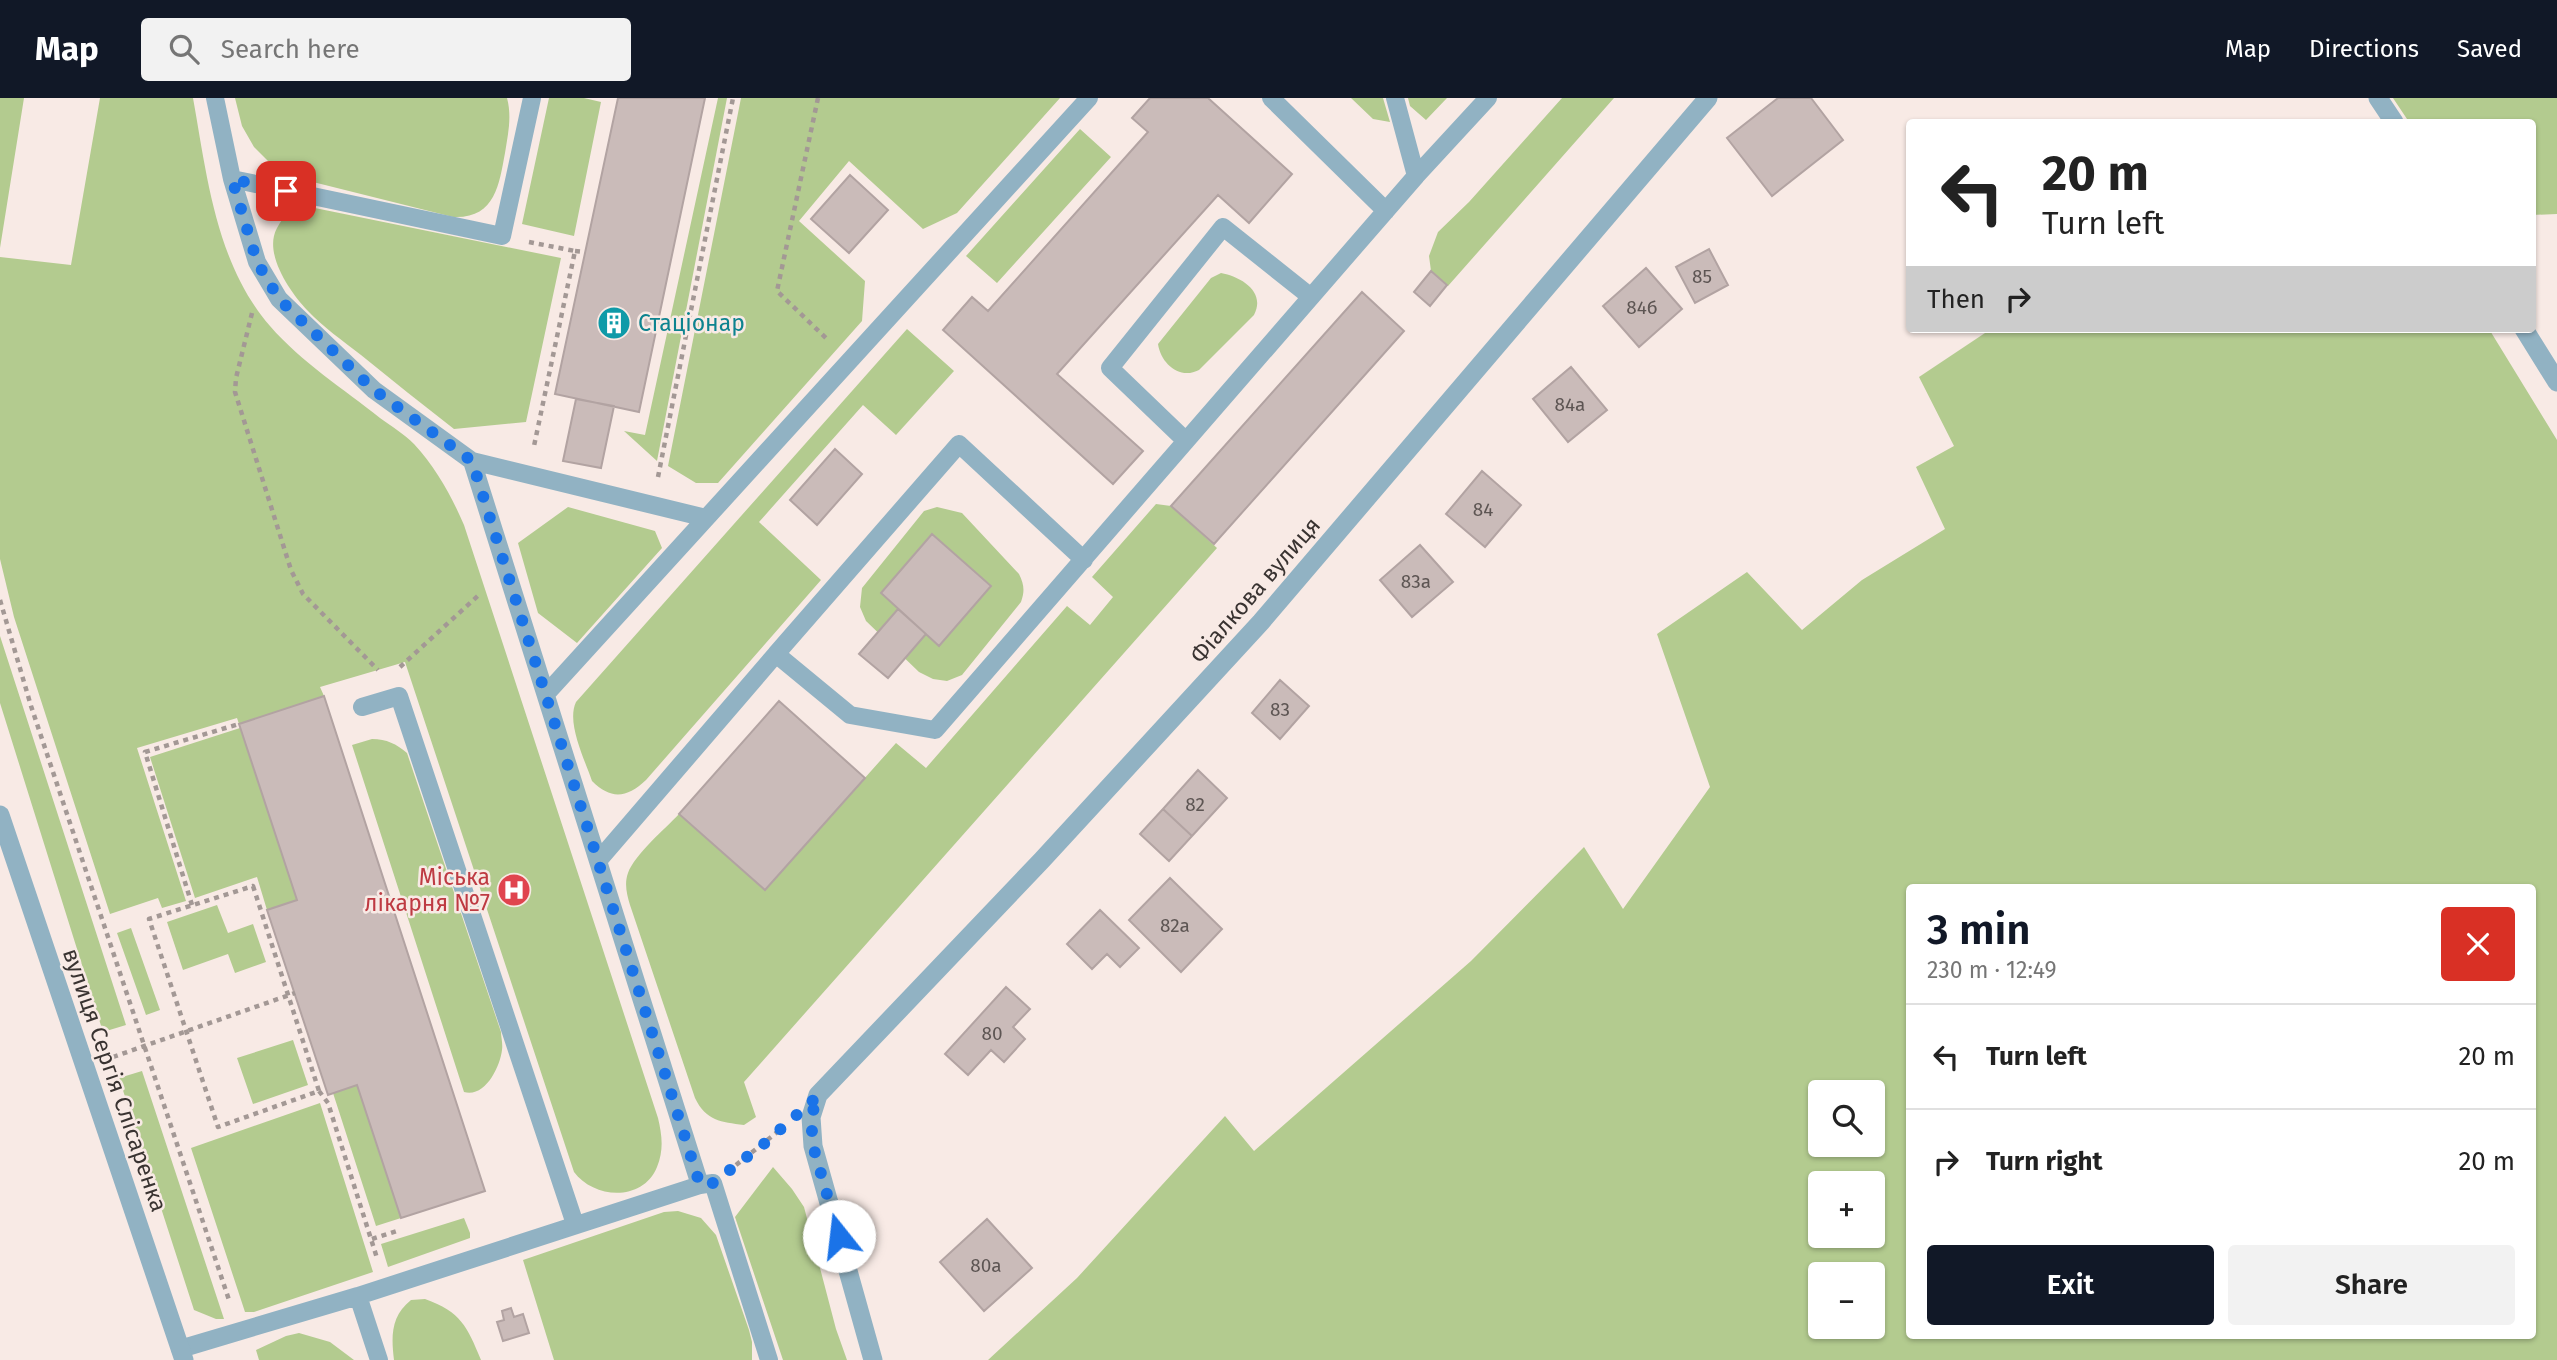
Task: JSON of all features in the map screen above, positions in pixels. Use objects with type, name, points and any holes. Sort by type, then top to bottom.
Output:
[{"type":"street","name":"Фіалкова вулиця","points":[[818,1096],[1042,860],[1261,622],[1708,98]]},
{"type":"street","points":[[2378,98],[2392,119]]},
{"type":"street","points":[[2526,333],[2557,382]]},
{"type":"street","name":"вулиця Сергія Слісаренка","points":[[1,825],[86,1067],[182,1355]]},
{"type":"street","points":[[818,1096],[811,1117],[813,1146],[873,1360]]},
{"type":"lane","points":[[215,98],[232,179],[257,262],[279,299],[374,390],[472,461],[706,518]]},
{"type":"lane","points":[[232,179],[502,236],[532,98]]},
{"type":"lane","points":[[546,694],[1089,98]]},
{"type":"lane","points":[[1271,98],[1386,211]]},
{"type":"lane","points":[[1395,98],[1416,176]]},
{"type":"lane","points":[[776,654],[850,715],[935,730],[1416,176],[1488,98]]},
{"type":"lane","points":[[1186,441],[1110,368],[1223,227],[1311,297]]},
{"type":"lane","points":[[598,861],[959,444],[1084,560]]},
{"type":"lane","points":[[472,461],[598,861],[769,1360]]},
{"type":"lane","points":[[362,707],[399,696],[575,1224]]},
{"type":"lane","points":[[182,1355],[240,1332],[707,1184]]},
{"type":"lane","points":[[358,1296],[379,1360]]},
{"type":"path","points":[[653,505],[733,98]]},
{"type":"path","points":[[818,98],[777,291],[849,361]]},
{"type":"path","points":[[502,236],[585,253]]},
{"type":"path","points":[[528,475],[575,251]]},
{"type":"path","points":[[263,272],[235,391],[291,569],[303,594],[379,671]]},
{"type":"path","points":[[397,671],[506,568]]},
{"type":"path","points":[[0,600],[31,706],[240,1332]]},
{"type":"path","points":[[192,905],[145,752],[239,724]]},
{"type":"path","points":[[319,1091],[218,1127],[149,919],[253,886],[319,1091],[328,1103],[381,1269]]},
{"type":"path","points":[[86,1067],[295,993]]},
{"type":"path","points":[[707,1184],[765,1143],[818,1096]]},
{"type":"path","points":[[372,1239],[397,1231]]},
{"type":"green space","points":[[0,98],[24,98],[0,248]]},
{"type":"green space","points":[[100,98],[193,98],[216,218],[237,275],[252,302],[270,326],[295,351],[414,444],[436,472],[454,503],[464,525],[658,1118],[661,1155],[650,1178],[641,1186],[618,1193],[605,1192],[593,1188],[574,1172],[405,662],[320,687],[324,696],[239,724],[237,718],[137,748],[186,901],[162,908],[158,898],[110,914],[14,617],[0,559],[0,257],[71,265]]},
{"type":"green space","points":[[235,98],[507,98],[508,132],[497,188],[486,206],[478,212],[453,217],[293,177],[271,164],[254,147],[242,126]]},
{"type":"green space","points":[[549,98],[584,98],[601,102],[574,236],[522,224]]},
{"type":"green space","points":[[718,98],[727,98],[657,461],[624,431],[645,435]]},
{"type":"green space","points":[[741,98],[1060,98],[957,213],[923,229],[849,161],[799,221],[865,281],[862,321],[718,483],[696,483],[668,466]]},
{"type":"green space","points":[[1351,98],[1383,98],[1390,122],[1373,119]]},
{"type":"green space","points":[[1408,98],[1447,98],[1426,120],[1410,106]]},
{"type":"green space","points":[[1562,98],[1614,98],[1448,286],[1431,271],[1429,256],[1438,232],[1469,202]]},
{"type":"green space","points":[[2393,98],[2557,98],[2557,214],[2536,215],[2536,119],[2407,119]]},
{"type":"green space","points":[[1080,129],[1111,157],[997,283],[966,256]]},
{"type":"green space","points":[[305,206],[561,258],[526,422],[454,429],[313,316],[286,283],[273,249],[277,228],[282,220],[288,213]]},
{"type":"green space","points":[[1221,273],[1237,278],[1250,287],[1257,299],[1254,315],[1199,370],[1192,373],[1178,371],[1167,364],[1158,344],[1211,278]]},
{"type":"green space","points":[[907,329],[954,371],[896,435],[863,405],[759,522],[821,580],[646,780],[626,793],[612,794],[599,787],[592,781],[575,731],[573,720],[576,702]]},
{"type":"green space","points":[[1985,333],[2491,333],[2557,440],[2557,1360],[988,1360],[1077,1278],[1225,1116],[1254,1151],[1471,961],[1584,847],[1623,909],[1710,787],[1657,634],[1747,572],[1802,630],[1862,580],[1945,529],[1916,467],[1954,446],[1919,377]]},
{"type":"green space","points":[[1156,504],[1171,506],[1217,548],[744,1082],[756,1117],[744,1125],[709,1116],[695,1098],[629,901],[627,877],[637,858],[679,814],[765,890],[896,743],[926,768],[1067,606],[1090,625],[1113,597],[1092,577]]},
{"type":"green space","points":[[568,507],[655,531],[662,548],[577,643],[538,613],[518,543]]},
{"type":"green space","points":[[937,507],[962,513],[1019,574],[1023,588],[1021,602],[962,675],[947,681],[933,679],[919,672],[866,621],[860,607],[862,588],[924,511]]},
{"type":"green space","points":[[0,636],[126,1025],[103,1032],[0,703]]},
{"type":"green space","points":[[240,728],[297,900],[267,910],[257,877],[195,898],[150,757]]},
{"type":"green space","points":[[372,739],[391,743],[407,753],[501,1032],[502,1050],[495,1072],[485,1086],[472,1093],[464,1092],[352,745]]},
{"type":"green space","points":[[217,905],[228,933],[253,924],[266,962],[235,973],[228,954],[183,970],[167,922]]},
{"type":"green space","points":[[131,928],[160,1010],[146,1015],[117,933]]},
{"type":"green space","points":[[293,1040],[308,1085],[253,1104],[237,1058]]},
{"type":"green space","points":[[142,1071],[224,1319],[216,1319],[194,1310],[119,1078]]},
{"type":"green space","points":[[357,1085],[401,1218],[376,1226],[333,1093]]},
{"type":"green space","points":[[320,1103],[373,1272],[254,1312],[245,1312],[191,1148]]},
{"type":"green space","points":[[773,1167],[804,1207],[836,1329],[847,1360],[783,1360],[735,1217]]},
{"type":"green space","points":[[678,1211],[701,1218],[716,1235],[749,1330],[752,1360],[554,1360],[523,1260],[664,1212]]},
{"type":"green space","points":[[464,1218],[470,1238],[388,1267],[381,1244]]},
{"type":"green space","points":[[425,1299],[455,1315],[467,1329],[481,1360],[394,1360],[393,1335],[399,1313],[411,1300]]},
{"type":"green space","points":[[299,1333],[330,1342],[354,1360],[259,1360],[256,1350]]},
{"type":"building","name":"Стаціонар","points":[[618,98],[705,98],[639,412],[555,394]]},
{"type":"building","points":[[1150,98],[1208,98],[1292,174],[1249,223],[1218,195],[1057,374],[1143,451],[1113,484],[943,330],[972,297],[988,311],[1148,132],[1132,118]]},
{"type":"building","points":[[1778,98],[1811,98],[1843,140],[1772,196],[1727,138]]},
{"type":"building","points":[[850,175],[888,210],[849,253],[811,219]]},
{"type":"building","points":[[1709,249],[1728,285],[1695,303],[1676,267]]},
{"type":"building","points":[[1646,268],[1682,309],[1639,347],[1603,306]]},
{"type":"building","points":[[1431,271],[1447,285],[1430,306],[1414,292]]},
{"type":"building","points":[[1362,292],[1404,331],[1214,544],[1171,506]]},
{"type":"building","points":[[1571,367],[1607,410],[1568,442],[1533,399]]},
{"type":"building","points":[[576,399],[614,406],[601,468],[563,461]]},
{"type":"building","points":[[835,449],[862,474],[817,525],[790,500]]},
{"type":"building","points":[[1482,471],[1521,505],[1485,547],[1446,514]]},
{"type":"building","points":[[932,534],[991,586],[939,646],[881,593]]},
{"type":"building","points":[[1420,545],[1453,582],[1412,617],[1380,580]]},
{"type":"building","points":[[898,609],[926,634],[888,678],[859,654]]},
{"type":"building","points":[[1280,680],[1309,706],[1280,739],[1252,713]]},
{"type":"building","points":[[324,696],[485,1191],[401,1218],[357,1085],[328,1095],[267,910],[297,900],[239,724]]},
{"type":"building","points":[[779,701],[865,778],[765,890],[679,814]]},
{"type":"building","points":[[1198,770],[1227,798],[1192,836],[1163,809]]},
{"type":"building","points":[[1163,809],[1192,836],[1169,861],[1140,834]]},
{"type":"building","points":[[1170,878],[1222,929],[1181,972],[1129,920]]},
{"type":"building","points":[[1100,910],[1139,948],[1120,967],[1107,954],[1092,969],[1067,944]]},
{"type":"building","points":[[1006,987],[1030,1009],[1013,1027],[1025,1039],[1004,1062],[991,1050],[968,1075],[945,1054]]},
{"type":"building","points":[[987,1219],[1032,1268],[984,1311],[940,1262]]},
{"type":"building","points":[[511,1308],[514,1317],[523,1314],[529,1333],[503,1341],[497,1322],[504,1320],[502,1311]]},
{"type":"place","name":"Стаціонар","points":[[614,323]]},
{"type":"place","name":"Міська лікарня №7","points":[[514,890]]},
{"type":"route","points":[[286,191],[232,179],[257,262],[279,299],[374,390],[472,461],[700,1185],[713,1183],[765,1143],[818,1096],[811,1117],[813,1146],[839,1236]]}]
